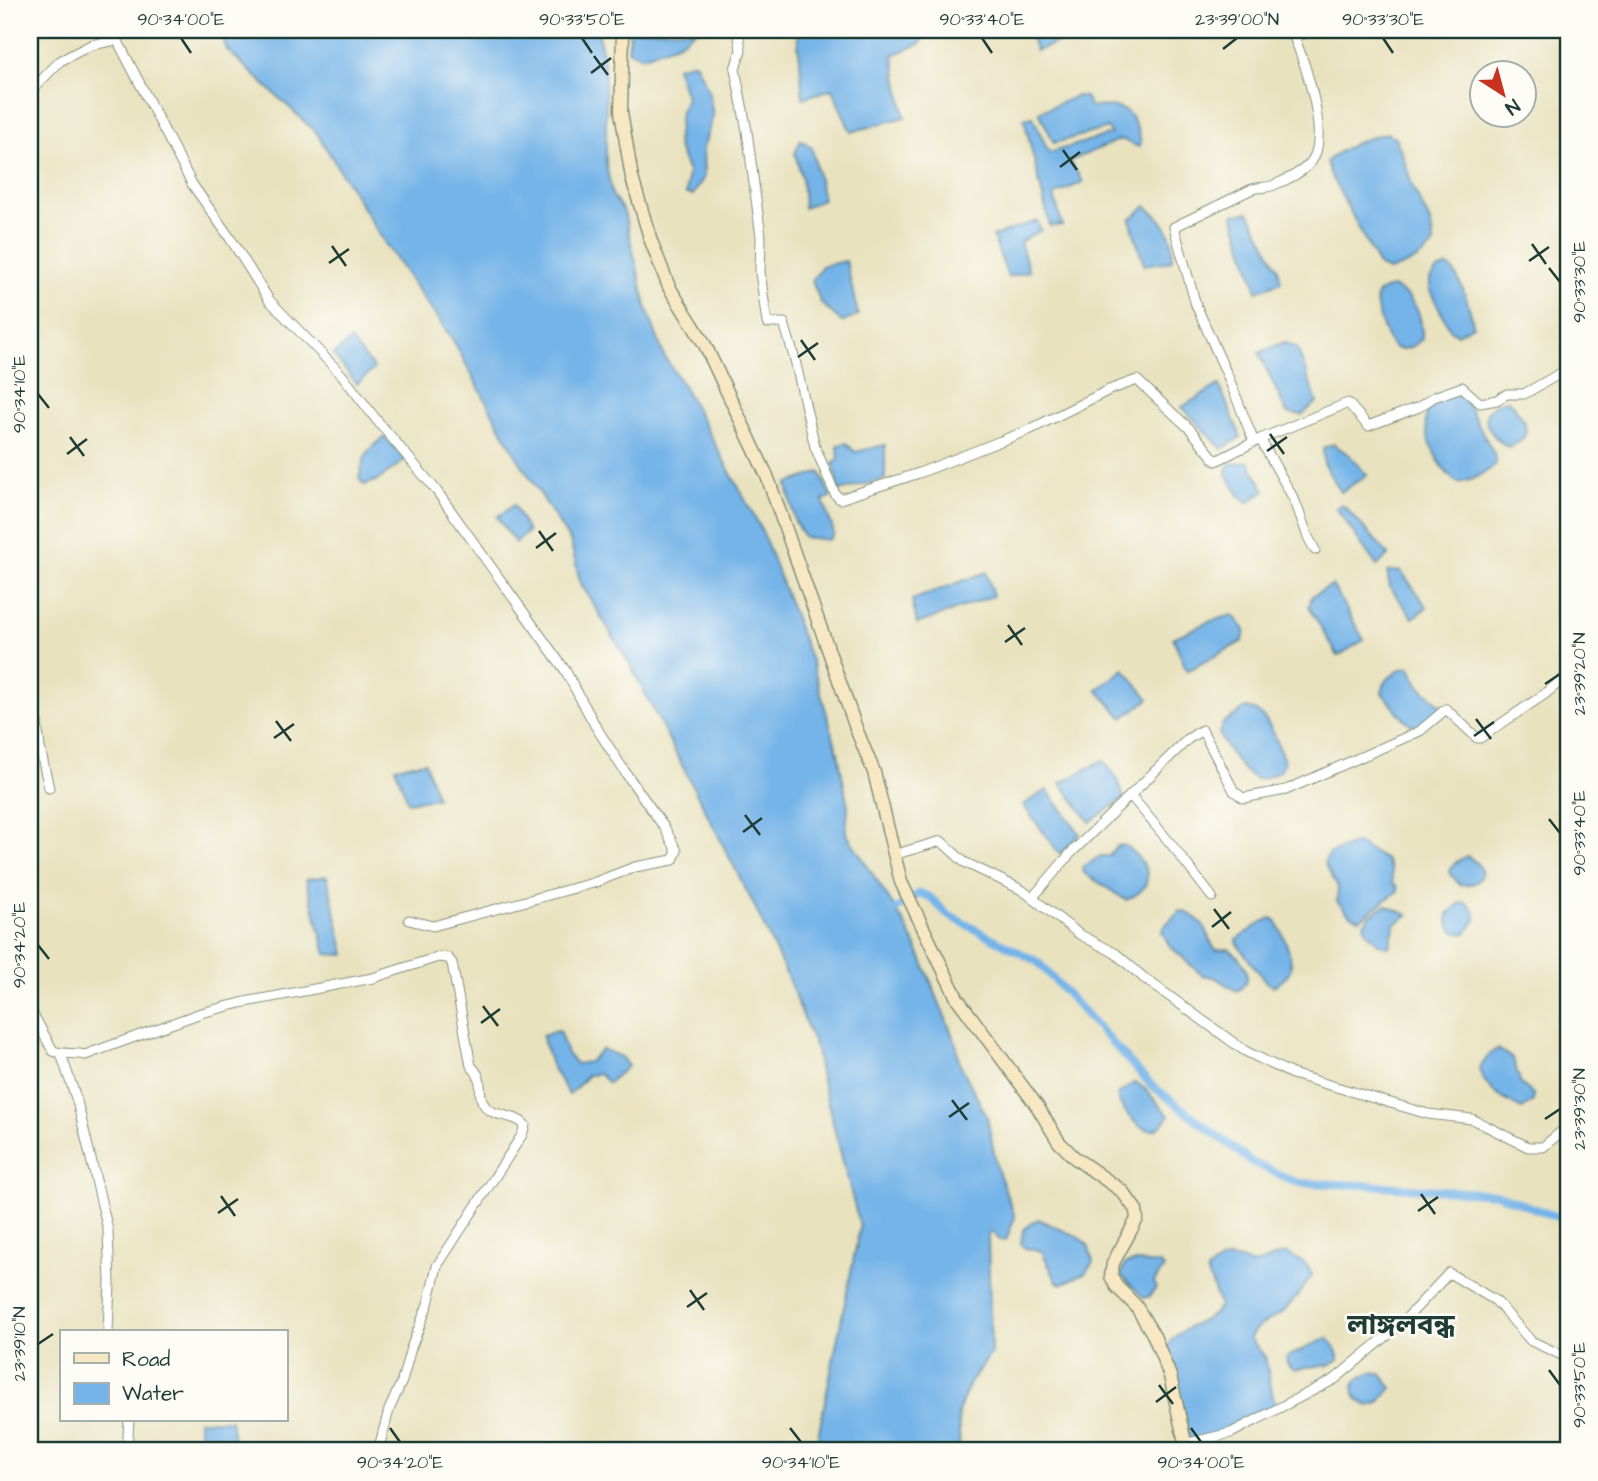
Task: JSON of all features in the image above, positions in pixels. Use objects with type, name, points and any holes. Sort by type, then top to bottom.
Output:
[{"type":"main road","points":[[623,30],[621,112],[632,177],[651,241],[669,287],[704,344],[767,475],[874,772],[901,882],[957,998],[1037,1106],[1059,1142],[1075,1158],[1122,1191],[1136,1210],[1137,1219],[1113,1263],[1111,1276],[1116,1286],[1136,1306],[1154,1336],[1170,1376],[1186,1447]]},
{"type":"street","points":[[112,30],[192,184],[269,300],[342,375],[436,490],[565,670],[596,727],[664,827],[677,851],[673,860],[635,867],[593,883],[491,912],[433,926],[410,920]]},
{"type":"street","points":[[738,30],[741,50],[735,69],[761,237],[760,272],[767,323],[783,323],[795,360],[815,447],[835,494],[840,499],[919,473],[1029,430],[1109,390],[1137,380],[1190,429],[1216,461],[1349,403],[1368,426],[1462,387],[1480,403],[1497,400],[1507,394],[1524,394],[1568,369]]},
{"type":"street","points":[[1315,550],[1295,501],[1257,441],[1196,305],[1174,227],[1252,189],[1271,187],[1309,166],[1315,157],[1319,127],[1306,67],[1293,33],[1316,30]]},
{"type":"street","points":[[30,92],[60,61],[91,46],[117,40]]},
{"type":"street","points":[[30,663],[40,748],[49,788]]},
{"type":"street","points":[[1033,897],[1070,853],[1188,739],[1202,730],[1234,791],[1243,798],[1286,790],[1420,732],[1446,709],[1480,738],[1568,675]]},
{"type":"street","points":[[1131,796],[1212,897]]},
{"type":"street","points":[[893,855],[941,841],[964,862],[1033,897],[1079,933],[1115,953],[1144,978],[1245,1051],[1292,1074],[1428,1114],[1472,1119],[1528,1147],[1543,1147],[1568,1126]]},
{"type":"street","points":[[30,1009],[53,1051],[85,1055],[201,1013],[373,978],[438,957],[448,958],[452,963],[471,1066],[481,1078],[482,1100],[490,1111],[519,1119],[524,1125],[522,1135],[437,1266],[428,1304],[402,1381],[389,1410],[379,1451]]},
{"type":"street","points":[[61,1054],[77,1101],[108,1230],[108,1330]]},
{"type":"street","points":[[1186,1447],[1231,1433],[1335,1379],[1401,1324],[1449,1273],[1496,1301],[1531,1340],[1568,1359]]},
{"type":"street","points":[[127,1451],[129,1422]]},
{"type":"water","points":[[220,30],[598,30],[604,65],[606,163],[612,195],[624,212],[646,306],[664,356],[684,387],[762,531],[813,666],[838,753],[848,807],[846,833],[905,924],[920,955],[956,1044],[959,1062],[987,1117],[997,1168],[1015,1217],[1006,1240],[1000,1240],[991,1231],[988,1236],[991,1353],[969,1385],[958,1412],[960,1451],[815,1451],[860,1227],[816,1049],[787,976],[755,907],[632,668],[580,582],[571,543],[514,452],[454,342],[386,245],[316,132],[227,50]]},
{"type":"water","points":[[630,30],[696,30],[679,43],[642,57],[628,50]]},
{"type":"water","points":[[797,30],[929,30],[920,44],[893,55],[905,117],[851,132],[832,89],[803,98]]},
{"type":"water","points":[[1028,30],[1089,30],[1036,51]]},
{"type":"water","points":[[695,62],[709,91],[713,116],[703,148],[704,177],[693,195],[686,194],[688,172],[677,145],[680,115],[686,97],[676,67]]},
{"type":"water","points":[[1076,96],[1085,97],[1090,107],[1111,107],[1125,111],[1134,121],[1141,142],[1139,147],[1121,139],[1070,161],[1083,182],[1054,195],[1062,225],[1050,226],[1024,119],[1033,117],[1049,153],[1111,134],[1108,128],[1054,143],[1039,112]]},
{"type":"water","points":[[1387,133],[1395,138],[1402,153],[1413,188],[1430,222],[1434,244],[1414,261],[1389,271],[1379,266],[1330,173],[1327,161],[1356,143]]},
{"type":"water","points":[[801,140],[812,148],[823,199],[804,208],[802,179],[795,153]]},
{"type":"water","points":[[1146,206],[1167,230],[1172,245],[1171,261],[1144,265],[1130,219]]},
{"type":"water","points":[[1249,212],[1278,268],[1281,282],[1257,291],[1233,214]]},
{"type":"water","points":[[1037,221],[1041,230],[1020,242],[1029,271],[1008,277],[993,236]]},
{"type":"water","points":[[846,261],[858,315],[842,322],[821,303],[812,281],[822,266]]},
{"type":"water","points":[[1448,266],[1461,284],[1473,325],[1457,334],[1451,331],[1430,291],[1430,279],[1437,270]]},
{"type":"water","points":[[1392,287],[1407,295],[1419,315],[1422,339],[1413,346],[1395,348],[1385,332],[1376,299],[1382,291]]},
{"type":"water","points":[[351,340],[374,369],[357,384],[333,355]]},
{"type":"water","points":[[1284,342],[1297,348],[1317,402],[1302,415],[1287,413],[1259,353]]},
{"type":"water","points":[[1219,385],[1241,437],[1222,449],[1182,407]]},
{"type":"water","points":[[1456,391],[1465,399],[1496,458],[1496,464],[1488,471],[1459,483],[1452,479],[1439,462],[1426,428],[1428,410]]},
{"type":"water","points":[[1508,400],[1523,419],[1526,432],[1518,443],[1508,447],[1493,435],[1486,421],[1490,408]]},
{"type":"water","points":[[385,437],[405,460],[378,480],[364,485],[359,479],[364,459]]},
{"type":"water","points":[[846,443],[855,452],[885,445],[885,479],[839,491],[833,464],[839,459],[838,445]]},
{"type":"water","points":[[1333,444],[1348,454],[1367,475],[1341,492],[1324,465],[1323,448]]},
{"type":"water","points":[[1249,462],[1265,491],[1248,502],[1239,495],[1226,473],[1230,464]]},
{"type":"water","points":[[820,472],[831,497],[823,500],[834,533],[829,540],[804,537],[795,522],[787,484]]},
{"type":"water","points":[[1342,504],[1389,555],[1377,566],[1336,508]]},
{"type":"water","points":[[514,505],[528,532],[515,543],[497,517]]},
{"type":"water","points":[[1401,571],[1427,607],[1413,618],[1390,587],[1387,572]]},
{"type":"water","points":[[986,572],[993,596],[917,624],[912,600]]},
{"type":"water","points":[[1332,585],[1364,640],[1338,656],[1309,607],[1312,596]]},
{"type":"water","points":[[1233,615],[1245,630],[1243,641],[1187,671],[1173,638],[1208,622]]},
{"type":"water","points":[[1410,667],[1418,685],[1443,707],[1423,725],[1414,727],[1382,693],[1385,681],[1401,669]]},
{"type":"water","points":[[1124,669],[1149,699],[1123,718],[1097,690]]},
{"type":"water","points":[[1246,708],[1254,710],[1266,721],[1284,762],[1280,771],[1262,779],[1254,778],[1242,768],[1219,734],[1223,723]]},
{"type":"water","points":[[1103,760],[1117,778],[1124,798],[1090,822],[1061,783]]},
{"type":"water","points":[[425,762],[437,798],[408,802],[395,767]]},
{"type":"water","points":[[1047,790],[1080,834],[1060,854],[1023,805]]},
{"type":"water","points":[[1357,843],[1386,860],[1393,884],[1398,891],[1360,919],[1349,914],[1337,901],[1338,887],[1324,863],[1330,853]]},
{"type":"water","points":[[1124,845],[1139,859],[1147,873],[1144,887],[1126,900],[1084,873],[1083,867],[1101,856],[1109,856],[1117,846]]},
{"type":"water","points":[[1467,856],[1479,866],[1481,876],[1474,883],[1459,884],[1450,873],[1456,862]]},
{"type":"water","points":[[327,876],[345,955],[326,954],[306,879]]},
{"type":"water","points":[[1465,902],[1474,910],[1476,920],[1466,933],[1462,934],[1450,926],[1448,914]]},
{"type":"water","points":[[1386,905],[1408,915],[1395,924],[1389,947],[1374,939],[1364,924],[1369,916]]},
{"type":"water","points":[[1180,911],[1200,922],[1216,950],[1229,949],[1239,958],[1247,975],[1243,986],[1237,991],[1214,977],[1202,975],[1170,946],[1162,932],[1165,925]]},
{"type":"water","points":[[1271,918],[1281,931],[1291,962],[1287,975],[1273,986],[1266,982],[1237,940]]},
{"type":"water","points":[[559,1030],[567,1054],[576,1064],[589,1062],[602,1049],[621,1057],[628,1066],[608,1083],[599,1074],[588,1075],[569,1095],[551,1065],[542,1036]]},
{"type":"water","points":[[1498,1049],[1513,1059],[1521,1084],[1534,1095],[1533,1101],[1522,1109],[1502,1098],[1482,1077],[1479,1069],[1492,1051]]},
{"type":"water","points":[[1135,1082],[1144,1088],[1169,1116],[1157,1129],[1141,1127],[1130,1117],[1119,1100],[1117,1095]]},
{"type":"water","points":[[1038,1219],[1078,1237],[1088,1245],[1093,1262],[1085,1273],[1062,1284],[1057,1282],[1042,1251],[1025,1248],[1021,1244],[1023,1230]]},
{"type":"water","points":[[1285,1253],[1306,1264],[1312,1275],[1288,1306],[1259,1327],[1250,1338],[1265,1357],[1275,1407],[1232,1429],[1192,1439],[1189,1437],[1167,1349],[1171,1341],[1184,1330],[1215,1313],[1220,1306],[1207,1271],[1213,1266],[1228,1258],[1253,1265]]},
{"type":"water","points":[[1125,1264],[1160,1264],[1164,1268],[1154,1282],[1156,1288],[1149,1297],[1143,1297],[1120,1275]]},
{"type":"water","points":[[1327,1338],[1333,1344],[1339,1359],[1330,1365],[1295,1370],[1288,1365],[1286,1358]]},
{"type":"water","points":[[1374,1372],[1381,1374],[1392,1388],[1378,1403],[1368,1406],[1359,1401],[1353,1389],[1359,1379]]},
{"type":"water","points":[[198,1422],[231,1422],[235,1448],[203,1451]]},
{"type":"waterway","points":[[889,914],[920,893],[930,897],[948,915],[1038,962],[1150,1084],[1253,1163],[1299,1183],[1496,1194],[1568,1221]]},
{"type":"district","name":"লাঙ্গলবন্ধ","points":[[1401,1324]]}]
